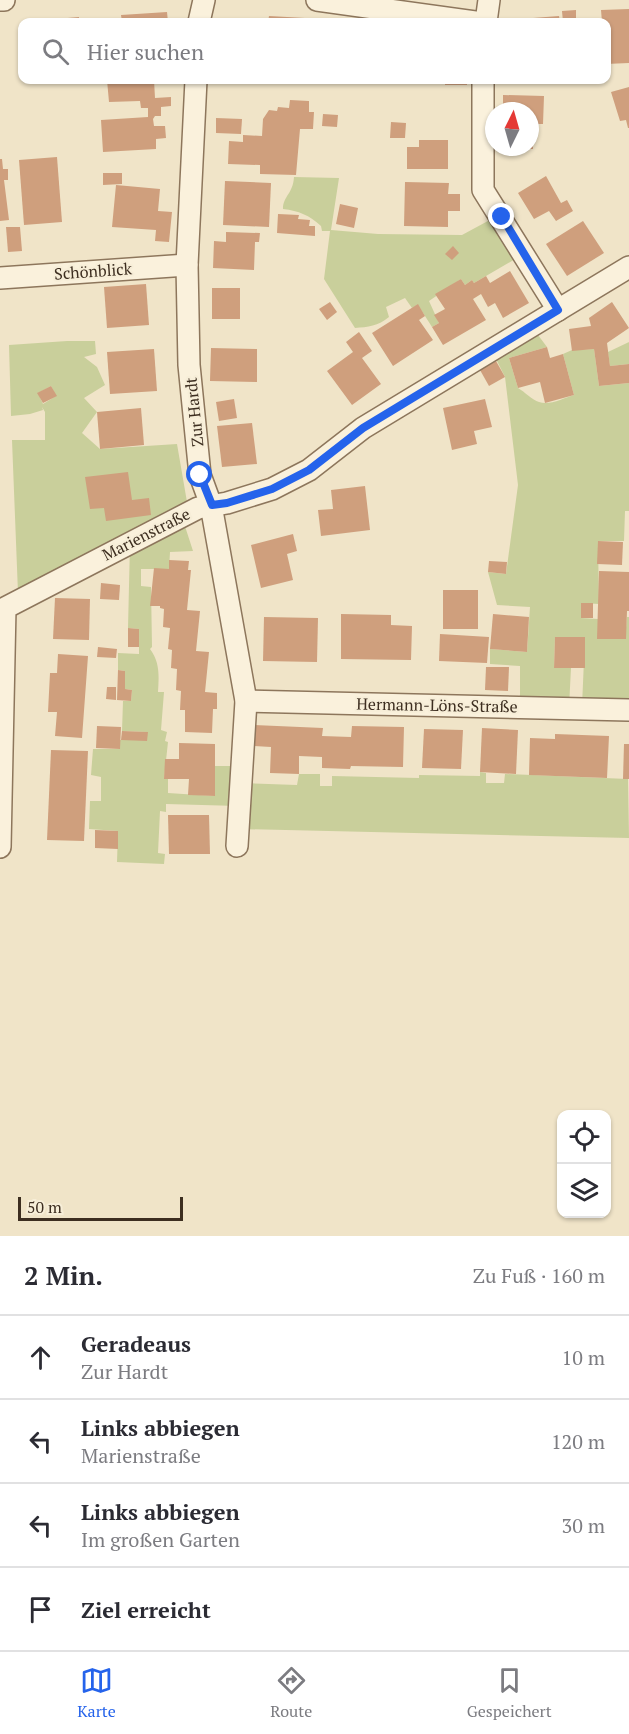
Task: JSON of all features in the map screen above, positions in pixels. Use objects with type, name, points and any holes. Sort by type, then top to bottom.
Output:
[{"type":"street","points":[[200,18],[204,0]]},
{"type":"street","points":[[317,0],[446,18]]},
{"type":"street","points":[[487,18],[489,0]]},
{"type":"street","name":"Zur Hardt","points":[[196,84],[187,265],[189,365],[200,475],[212,505],[246,701],[237,846]]},
{"type":"street","points":[[483,84],[483,190],[558,310]]},
{"type":"street","name":"Schönblick","points":[[0,278],[187,265]]},
{"type":"street","name":"Marienstraße","points":[[0,847],[5,608],[198,508],[227,503],[272,489],[309,470],[363,428],[629,267]]},
{"type":"street","name":"Hermann-Löns-Straße","points":[[246,701],[629,710]]},
{"type":"green space","points":[[294,177],[339,178],[331,230],[378,234],[462,235],[499,215],[524,254],[474,283],[472,280],[465,285],[461,279],[429,301],[439,323],[432,327],[418,305],[412,308],[405,298],[386,307],[389,317],[385,320],[373,326],[355,328],[324,279],[330,231],[322,231],[321,226],[304,214],[283,209]]},
{"type":"green space","points":[[532,327],[547,347],[509,358],[518,388],[534,400],[547,403],[574,395],[563,354],[572,350],[594,349],[599,386],[629,383],[629,511],[625,511],[624,541],[598,541],[599,604],[581,603],[581,618],[598,619],[598,638],[625,639],[627,617],[629,617],[629,707],[582,706],[585,637],[555,637],[554,668],[571,668],[569,707],[520,706],[520,666],[490,664],[490,649],[527,652],[530,607],[497,605],[488,572],[506,574],[518,485],[505,377],[492,351]]},
{"type":"green space","points":[[95,341],[96,354],[84,357],[97,367],[105,385],[84,398],[97,412],[82,433],[100,449],[177,444],[187,502],[18,593],[12,440],[45,440],[45,412],[42,407],[43,410],[30,414],[11,416],[9,345]],"holes":[[[51,386],[56,396],[43,404],[38,393]]]},
{"type":"green space","points":[[629,342],[629,364],[610,366],[608,352]]},
{"type":"green space","points":[[182,517],[193,551],[170,552],[169,569],[141,569],[141,586],[151,587],[152,647],[150,649],[157,664],[158,692],[164,692],[161,730],[167,732],[165,741],[168,742],[164,779],[168,779],[168,793],[214,796],[215,766],[240,766],[238,806],[166,804],[166,812],[160,811],[158,853],[165,854],[164,864],[117,862],[118,831],[89,829],[90,801],[101,801],[101,777],[91,775],[93,749],[119,749],[120,740],[147,740],[147,732],[122,731],[123,701],[131,701],[132,690],[125,689],[125,671],[118,670],[118,653],[139,654],[139,629],[128,628],[130,544]]},
{"type":"green space","points":[[480,772],[486,773],[486,783],[504,783],[505,774],[628,779],[629,838],[239,829],[242,783],[297,785],[299,774],[320,774],[320,786],[332,786],[332,776],[419,778],[419,775],[480,776]]},
{"type":"building","points":[[629,9],[629,63],[611,64],[611,18],[602,18],[601,10]]},
{"type":"building","points":[[576,10],[576,18],[563,18],[562,11]]},
{"type":"building","points":[[167,12],[168,18],[121,18],[121,15]]},
{"type":"building","points":[[269,16],[305,18],[269,18]]},
{"type":"building","points":[[559,16],[559,18],[533,18]]},
{"type":"building","points":[[107,84],[154,84],[155,98],[171,97],[171,106],[161,107],[161,116],[155,116],[153,119],[154,126],[165,126],[166,138],[156,139],[156,149],[103,152],[101,120],[148,117],[148,108],[141,108],[140,101],[109,102]]},
{"type":"building","points":[[629,87],[628,128],[626,120],[620,121],[611,92]]},
{"type":"building","points":[[503,95],[544,96],[543,124],[539,124],[539,102],[503,102]]},
{"type":"building","points":[[290,100],[309,101],[309,112],[314,112],[313,129],[300,129],[296,175],[260,174],[260,165],[228,164],[229,141],[243,142],[243,135],[262,136],[263,119],[269,110],[277,111],[278,107],[289,108]]},
{"type":"building","points":[[323,114],[338,115],[337,127],[322,126]]},
{"type":"building","points":[[216,118],[242,119],[241,134],[216,133]]},
{"type":"building","points":[[391,122],[406,123],[405,138],[390,138]]},
{"type":"building","points":[[419,140],[448,140],[448,169],[407,169],[407,147],[419,147]]},
{"type":"building","points":[[57,157],[62,222],[24,225],[19,160]]},
{"type":"building","points":[[0,159],[2,159],[3,169],[8,169],[8,180],[4,180],[9,220],[0,221]]},
{"type":"building","points":[[103,173],[122,173],[122,184],[103,185]]},
{"type":"building","points":[[546,176],[561,203],[567,200],[573,211],[556,221],[549,211],[534,219],[518,193]]},
{"type":"building","points":[[225,181],[271,183],[269,227],[223,225]]},
{"type":"building","points":[[405,182],[449,183],[448,194],[460,194],[460,211],[448,211],[448,227],[404,226]]},
{"type":"building","points":[[116,185],[160,189],[158,211],[172,212],[169,242],[155,241],[156,230],[112,227]]},
{"type":"building","points":[[340,204],[358,208],[354,228],[336,224]]},
{"type":"building","points":[[278,214],[299,215],[298,219],[310,220],[309,226],[315,226],[315,236],[277,233]]},
{"type":"building","points":[[583,221],[604,253],[567,276],[546,244]]},
{"type":"building","points":[[6,227],[20,227],[22,251],[8,252]]},
{"type":"building","points":[[226,232],[260,233],[259,242],[255,242],[254,270],[213,268],[214,241],[226,242]]},
{"type":"building","points":[[453,246],[459,253],[452,260],[445,254]]},
{"type":"building","points":[[510,271],[529,303],[503,318],[495,303],[488,307],[481,294],[473,299],[486,320],[443,345],[432,327],[439,323],[434,315],[445,309],[435,294],[461,279],[465,285],[472,280],[474,283],[486,276],[490,283]]},
{"type":"building","points":[[146,284],[149,325],[107,328],[104,287]]},
{"type":"building","points":[[212,288],[240,288],[240,319],[212,319]]},
{"type":"building","points":[[330,302],[337,312],[327,320],[319,309]]},
{"type":"building","points":[[612,302],[629,328],[607,343],[610,366],[629,364],[629,383],[599,386],[594,349],[572,351],[569,329],[591,326],[589,318]]},
{"type":"building","points":[[418,304],[425,316],[419,320],[433,340],[393,366],[372,333]]},
{"type":"building","points":[[359,332],[372,351],[362,358],[381,384],[352,405],[327,371],[353,352],[346,342]]},
{"type":"building","points":[[547,347],[550,358],[563,354],[574,395],[545,403],[540,382],[518,388],[509,358]]},
{"type":"building","points":[[211,348],[257,349],[257,382],[210,381]]},
{"type":"building","points":[[154,349],[157,391],[110,394],[107,352]]},
{"type":"building","points":[[496,361],[505,377],[489,386],[480,370]]},
{"type":"building","points":[[51,386],[57,396],[43,403],[37,393]]},
{"type":"building","points":[[234,399],[237,418],[219,421],[216,402]]},
{"type":"building","points":[[485,399],[492,427],[474,431],[477,444],[452,450],[443,408]]},
{"type":"building","points":[[141,408],[144,445],[100,449],[97,412]]},
{"type":"building","points":[[252,423],[257,464],[222,467],[217,426]]},
{"type":"building","points":[[128,472],[132,500],[149,498],[151,515],[106,521],[104,508],[90,509],[85,477]]},
{"type":"building","points":[[365,486],[370,530],[321,536],[318,510],[333,509],[331,490]]},
{"type":"building","points":[[293,534],[297,551],[287,554],[293,580],[261,588],[251,545]]},
{"type":"building","points":[[598,541],[623,542],[622,565],[597,564]]},
{"type":"building","points":[[169,560],[189,561],[188,570],[191,570],[187,610],[200,611],[196,651],[209,652],[205,692],[217,693],[217,709],[213,709],[212,733],[185,732],[185,710],[180,710],[181,691],[176,690],[177,669],[171,668],[172,650],[168,649],[170,628],[163,627],[164,609],[160,606],[150,606],[154,568],[169,569]]},
{"type":"building","points":[[489,561],[507,562],[506,574],[488,572]]},
{"type":"building","points":[[599,571],[629,572],[626,639],[597,639]]},
{"type":"building","points":[[101,583],[120,585],[119,600],[100,599]]},
{"type":"building","points":[[443,590],[478,590],[478,629],[443,629]]},
{"type":"building","points":[[55,598],[90,599],[89,640],[53,639]]},
{"type":"building","points":[[581,603],[593,603],[593,618],[581,618]]},
{"type":"building","points":[[341,614],[391,615],[391,625],[412,626],[411,660],[341,659]]},
{"type":"building","points":[[493,614],[529,617],[527,652],[490,649]]},
{"type":"building","points":[[264,617],[318,618],[317,662],[263,661]]},
{"type":"building","points":[[128,628],[139,629],[139,647],[128,647]]},
{"type":"building","points":[[440,634],[489,637],[487,663],[439,661]]},
{"type":"building","points":[[555,637],[585,637],[585,668],[554,668]]},
{"type":"building","points":[[98,647],[117,649],[116,658],[97,657]]},
{"type":"building","points":[[58,654],[88,656],[82,738],[55,736],[57,712],[48,712],[50,673],[57,673]]},
{"type":"building","points":[[486,667],[509,667],[508,691],[485,690]]},
{"type":"building","points":[[118,670],[125,671],[125,689],[132,690],[131,701],[117,700]]},
{"type":"building","points":[[107,687],[116,687],[116,700],[106,699]]},
{"type":"building","points":[[253,725],[323,728],[322,736],[351,737],[352,726],[404,727],[403,767],[322,768],[322,757],[299,756],[299,774],[270,773],[271,747],[252,746]]},
{"type":"building","points":[[97,726],[121,727],[120,749],[96,748]]},
{"type":"building","points":[[482,728],[518,730],[516,774],[480,772]]},
{"type":"building","points":[[424,729],[463,730],[461,769],[422,768]]},
{"type":"building","points":[[122,731],[148,732],[147,741],[121,740]]},
{"type":"building","points":[[555,734],[609,736],[607,778],[529,775],[530,738],[555,739]]},
{"type":"building","points":[[179,743],[215,744],[215,796],[188,795],[189,779],[164,779],[165,759],[179,759]]},
{"type":"building","points":[[624,744],[629,744],[629,779],[623,779]]},
{"type":"building","points":[[51,750],[88,751],[84,841],[47,840]]},
{"type":"building","points":[[168,815],[209,815],[210,854],[169,854]]},
{"type":"building","points":[[95,830],[118,831],[118,849],[95,848]]},
{"type":"route","points":[[200,475],[212,505],[227,503],[272,489],[309,470],[363,428],[558,310],[502,217]]}]
